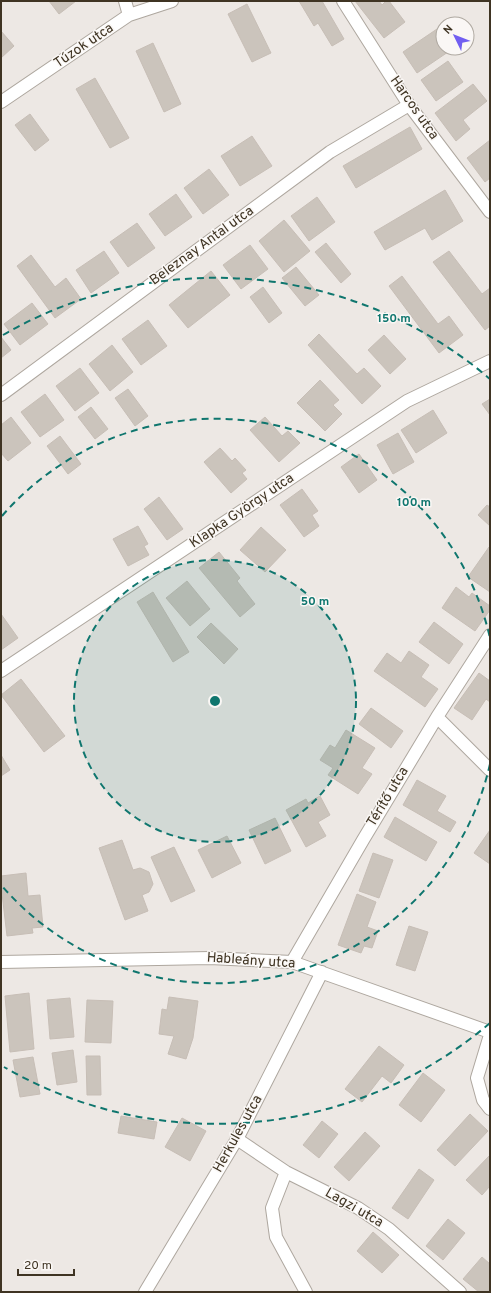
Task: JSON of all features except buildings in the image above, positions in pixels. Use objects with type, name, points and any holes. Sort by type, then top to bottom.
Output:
[{"type":"street","points":[[125,1],[129,15]]},
{"type":"street","name":"Túzok utca","points":[[1,102],[129,15],[172,1]]},
{"type":"street","name":"Harcos utca","points":[[343,1],[409,105],[490,212]]},
{"type":"street","name":"Beleznay Antal utca","points":[[1,395],[330,152],[409,105]]},
{"type":"street","name":"Klapka György utca","points":[[1,671],[407,401],[490,361]]},
{"type":"street","name":"Térítő utca","points":[[292,962],[437,717],[490,636]]},
{"type":"street","points":[[437,717],[490,770]]},
{"type":"street","name":"Hableány utca","points":[[1,962],[210,958],[292,962],[490,1034]]},
{"type":"street","name":"Herkules utca","points":[[145,1292],[237,1139],[322,972]]},
{"type":"street","points":[[490,1034],[477,1078],[483,1100],[490,1109]]},
{"type":"street","name":"Lagzi utca","points":[[237,1139],[286,1172],[371,1216],[389,1229],[460,1292]]},
{"type":"street","points":[[286,1172],[272,1208],[276,1237],[306,1292]]}]
